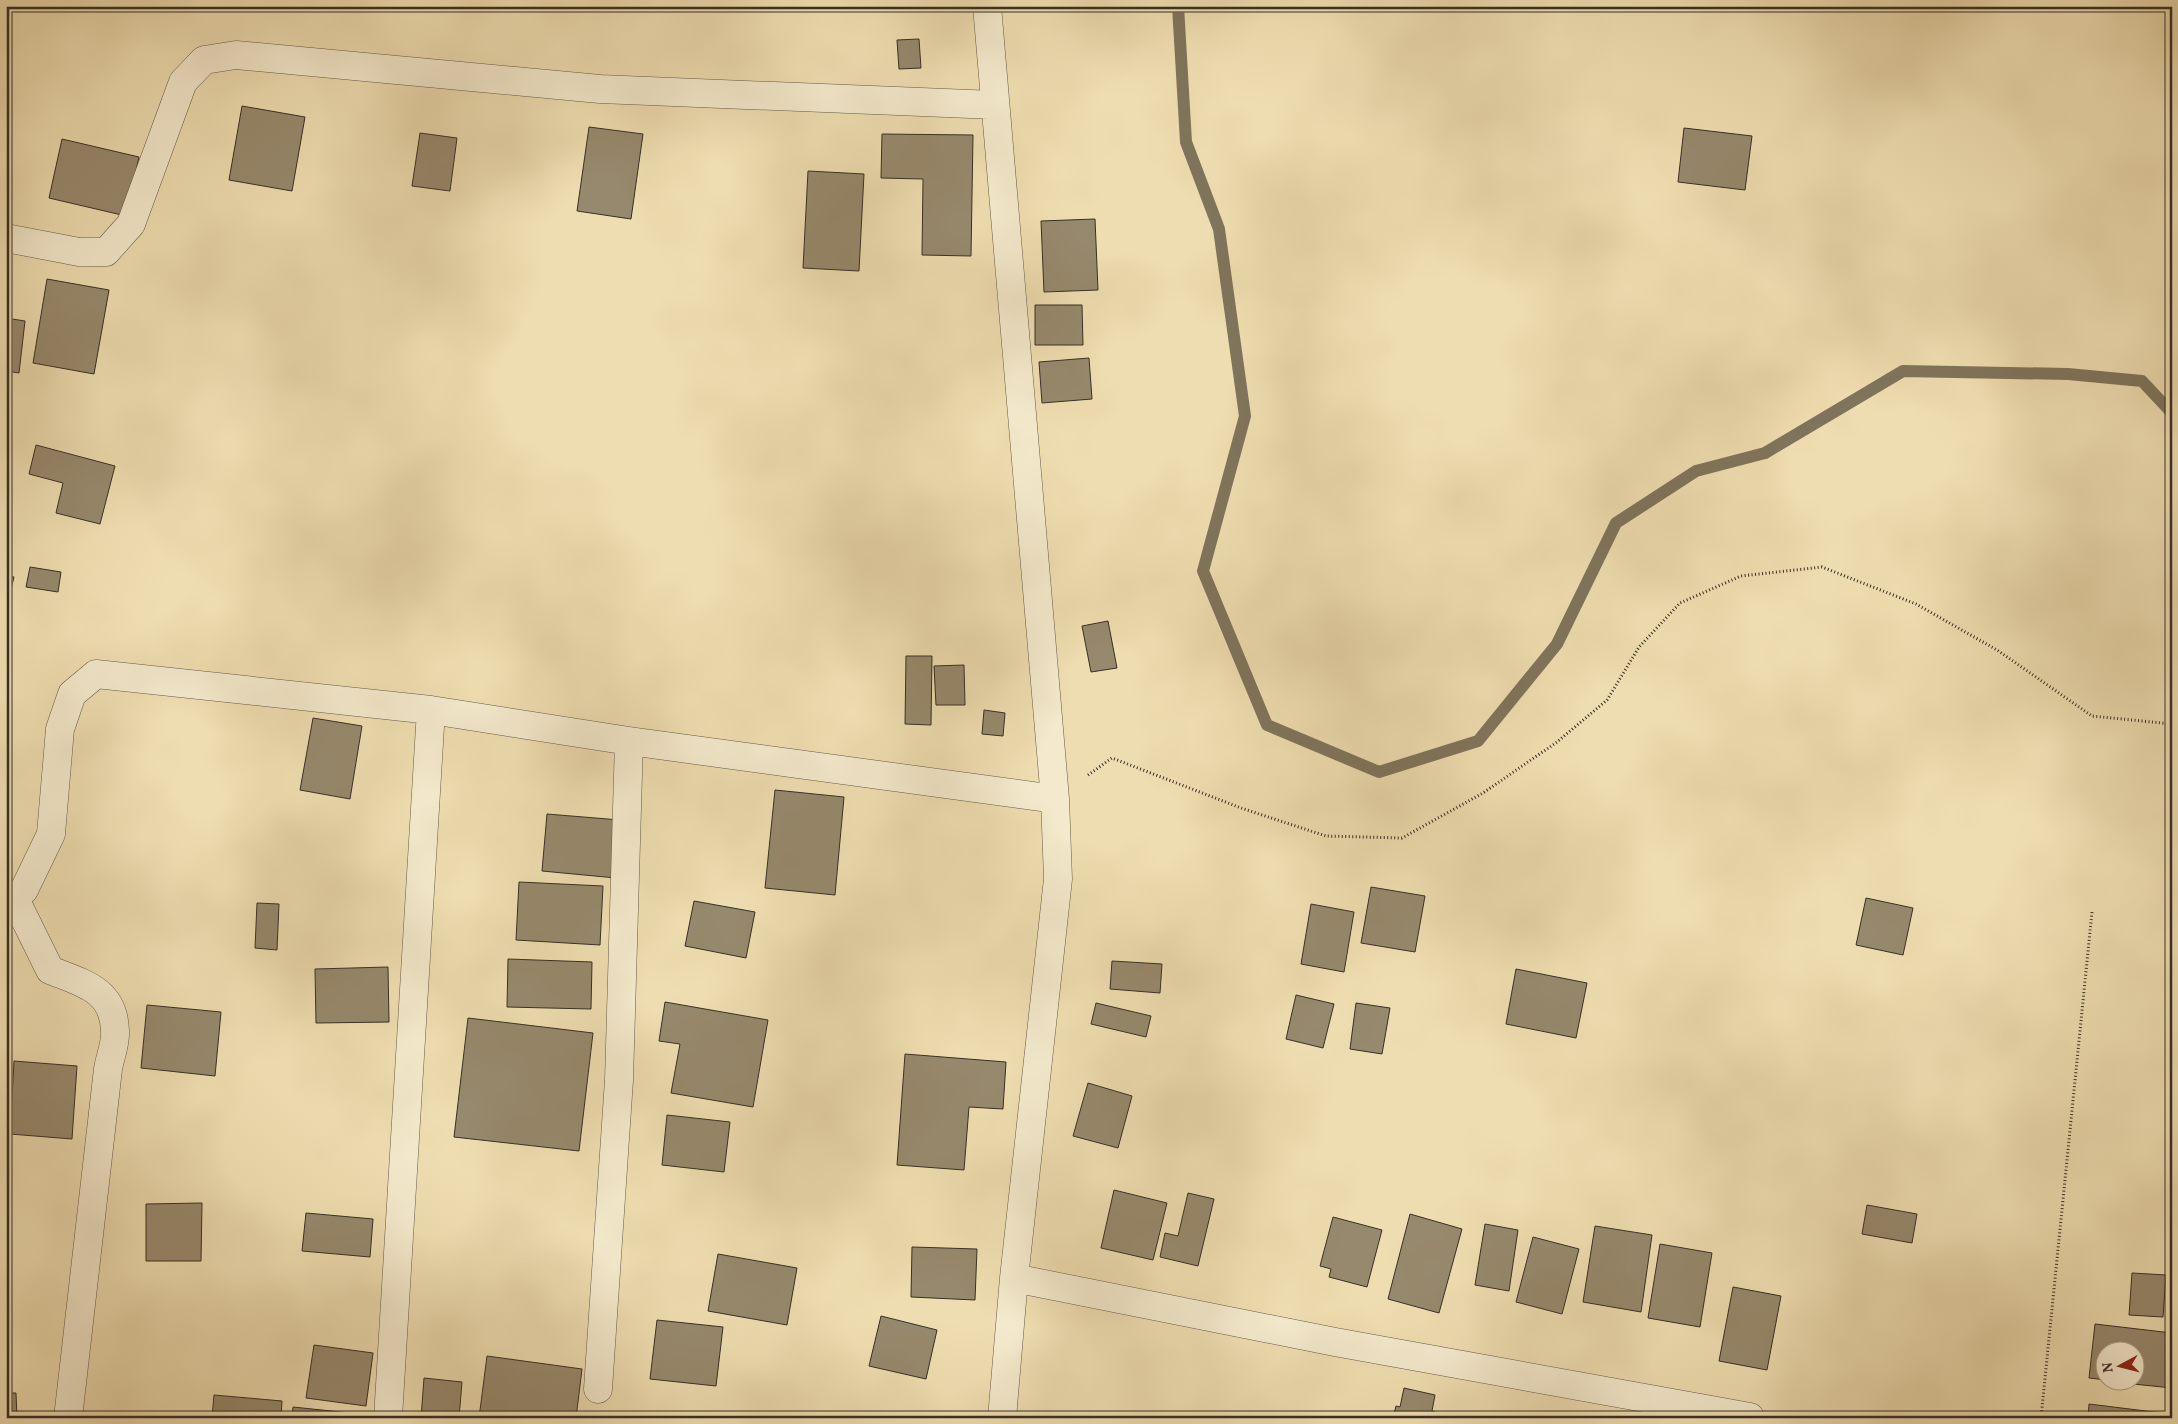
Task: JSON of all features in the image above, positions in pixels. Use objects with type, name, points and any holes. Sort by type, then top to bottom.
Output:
[{"type":"street","points":[[987,6],[1055,799],[1058,879],[1014,1278],[1002,1418]]},
{"type":"street","points":[[6,238],[79,252],[106,252],[131,224],[183,82],[204,60],[236,55],[600,89],[995,105]]},
{"type":"street","points":[[68,1418],[108,1069],[116,1031],[110,1004],[93,987],[50,970],[10,898],[24,890],[51,834],[60,728],[72,694],[96,674],[431,710],[629,741],[1055,799]]},
{"type":"street","points":[[388,1418],[431,710]]},
{"type":"street","points":[[598,1390],[619,1080],[629,741]]},
{"type":"street","points":[[1014,1278],[1335,1342],[1750,1417]]},
{"type":"path","points":[[1055,799],[1112,758],[1241,808],[1326,836],[1402,838],[1483,793],[1557,742],[1607,700],[1639,647],[1680,603],[1741,576],[1822,567],[1916,604],[1997,650],[2092,716],[2172,724]]},
{"type":"path","points":[[2041,1418],[2092,912]]},
{"type":"building","points":[[919,39],[921,68],[899,69],[897,40]]},
{"type":"building","points":[[242,106],[305,117],[292,191],[229,180]]},
{"type":"building","points":[[589,127],[643,134],[631,219],[577,211]]},
{"type":"building","points":[[1684,128],[1752,136],[1745,190],[1678,182]]},
{"type":"building","points":[[420,133],[457,138],[450,191],[412,186]]},
{"type":"building","points":[[882,134],[973,135],[971,256],[922,255],[923,179],[881,178]]},
{"type":"building","points":[[62,139],[139,157],[126,216],[49,198]]},
{"type":"building","points":[[808,171],[864,174],[859,271],[803,268]]},
{"type":"building","points":[[1095,219],[1098,290],[1044,292],[1041,221]]},
{"type":"building","points":[[47,279],[109,290],[94,374],[33,363]]},
{"type":"building","points":[[1035,305],[1082,305],[1083,345],[1035,345]]},
{"type":"building","points":[[6,318],[25,321],[19,373],[6,371]]},
{"type":"building","points":[[1089,358],[1092,399],[1042,403],[1039,362]]},
{"type":"building","points":[[36,445],[115,466],[100,524],[56,513],[63,483],[29,474]]},
{"type":"building","points":[[30,567],[61,572],[58,592],[26,587]]},
{"type":"building","points":[[6,575],[14,577],[6,609]]},
{"type":"building","points":[[1108,621],[1117,668],[1091,672],[1082,626]]},
{"type":"building","points":[[906,656],[932,656],[931,725],[905,724]]},
{"type":"building","points":[[964,665],[965,705],[936,705],[934,666]]},
{"type":"building","points":[[984,710],[1005,713],[1003,736],[982,734]]},
{"type":"building","points":[[313,718],[362,726],[350,799],[300,790]]},
{"type":"building","points":[[775,790],[844,797],[835,895],[765,888]]},
{"type":"building","points":[[547,814],[620,820],[616,878],[542,871]]},
{"type":"building","points":[[519,882],[603,886],[600,945],[516,940]]},
{"type":"building","points":[[1371,887],[1425,896],[1415,952],[1361,943]]},
{"type":"building","points":[[1866,898],[1913,908],[1903,955],[1856,945]]},
{"type":"building","points":[[694,901],[755,912],[746,958],[685,946]]},
{"type":"building","points":[[257,903],[279,904],[277,950],[255,948]]},
{"type":"building","points":[[1311,904],[1354,912],[1344,972],[1301,964]]},
{"type":"building","points":[[508,959],[592,962],[591,1009],[507,1007]]},
{"type":"building","points":[[1112,961],[1162,964],[1160,993],[1110,989]]},
{"type":"building","points":[[388,967],[389,1022],[316,1023],[315,969]]},
{"type":"building","points":[[1516,969],[1587,983],[1576,1038],[1506,1024]]},
{"type":"building","points":[[1296,995],[1334,1004],[1323,1048],[1286,1039]]},
{"type":"building","points":[[665,1002],[768,1020],[753,1107],[671,1093],[680,1044],[659,1041]]},
{"type":"building","points":[[1096,1003],[1151,1016],[1146,1037],[1091,1024]]},
{"type":"building","points":[[1356,1003],[1390,1008],[1382,1054],[1350,1049]]},
{"type":"building","points":[[147,1005],[221,1012],[215,1076],[141,1068]]},
{"type":"building","points":[[468,1018],[593,1033],[579,1151],[454,1137]]},
{"type":"building","points":[[905,1054],[1006,1062],[1003,1109],[969,1107],[964,1170],[897,1165]]},
{"type":"building","points":[[14,1061],[77,1066],[72,1139],[10,1134]]},
{"type":"building","points":[[1088,1083],[1132,1096],[1118,1148],[1073,1136]]},
{"type":"building","points":[[667,1115],[730,1122],[724,1172],[662,1165]]},
{"type":"building","points":[[1114,1190],[1167,1203],[1153,1260],[1101,1248]]},
{"type":"building","points":[[1188,1193],[1214,1199],[1198,1266],[1160,1257],[1165,1233],[1178,1236]]},
{"type":"building","points":[[202,1203],[201,1261],[146,1261],[146,1204]]},
{"type":"building","points":[[1867,1205],[1917,1214],[1912,1243],[1862,1234]]},
{"type":"building","points":[[306,1213],[373,1219],[370,1257],[302,1251]]},
{"type":"building","points":[[1410,1214],[1462,1229],[1439,1313],[1388,1299]]},
{"type":"building","points":[[1333,1217],[1382,1230],[1367,1287],[1329,1277],[1331,1269],[1320,1266]]},
{"type":"building","points":[[1485,1224],[1518,1230],[1509,1291],[1475,1285]]},
{"type":"building","points":[[1595,1226],[1652,1235],[1641,1312],[1583,1302]]},
{"type":"building","points":[[1533,1237],[1579,1249],[1562,1314],[1516,1302]]},
{"type":"building","points":[[1660,1244],[1712,1253],[1700,1327],[1648,1318]]},
{"type":"building","points":[[912,1247],[977,1249],[975,1300],[911,1297]]},
{"type":"building","points":[[718,1254],[797,1268],[787,1325],[708,1311]]},
{"type":"building","points":[[2132,1273],[2166,1275],[2163,1317],[2129,1315]]},
{"type":"building","points":[[1733,1287],[1781,1296],[1767,1370],[1719,1361]]},
{"type":"building","points":[[881,1316],[937,1330],[926,1379],[869,1366]]},
{"type":"building","points":[[657,1320],[723,1327],[716,1386],[650,1379]]},
{"type":"building","points":[[2095,1324],[2172,1333],[2172,1388],[2146,1385],[2146,1342],[2096,1342],[2096,1379],[2089,1378]]},
{"type":"building","points":[[314,1345],[373,1353],[366,1406],[306,1398]]},
{"type":"building","points":[[487,1356],[582,1369],[576,1418],[479,1418]]},
{"type":"building","points":[[424,1378],[462,1382],[459,1418],[421,1418]]},
{"type":"building","points":[[1404,1388],[1435,1395],[1432,1411],[1454,1418],[1393,1418],[1396,1406],[1400,1407]]},
{"type":"building","points":[[6,1393],[16,1393],[17,1418],[6,1418]]},
{"type":"building","points":[[214,1395],[282,1401],[281,1418],[212,1418]]},
{"type":"building","points":[[2089,1404],[2170,1414],[2169,1418],[2088,1418]]},
{"type":"building","points":[[293,1407],[360,1414],[360,1418],[292,1418]]},
{"type":"waterway","points":[[1178,6],[1186,142],[1219,229],[1245,416],[1203,571],[1267,725],[1379,772],[1478,741],[1557,644],[1616,523],[1696,471],[1765,453],[1903,371],[2068,374],[2142,381],[2172,413]]}]
